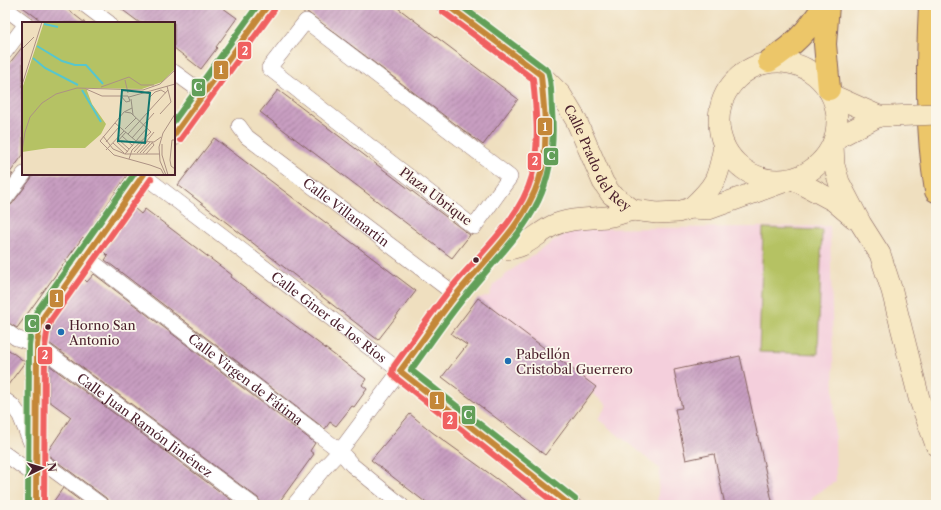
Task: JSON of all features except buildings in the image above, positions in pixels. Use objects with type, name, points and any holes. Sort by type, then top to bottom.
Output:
[{"type":"main road","points":[[769,61],[786,50],[811,26],[824,5]]},
{"type":"main road","points":[[828,5],[825,44],[830,92]]},
{"type":"main road","points":[[930,5],[927,96],[928,132],[936,191]]},
{"type":"street","points":[[85,5],[108,22]]},
{"type":"street","points":[[175,134],[267,5]]},
{"type":"street","name":"Calle Prado del Rey","points":[[447,5],[541,75],[561,95],[568,105],[600,177],[611,194],[633,210],[657,213],[678,212],[690,208],[709,209],[791,179]]},
{"type":"street","points":[[5,8],[24,22]]},
{"type":"street","name":"Plaza Ubrique","points":[[306,21],[510,177],[474,227],[269,68],[306,21]]},
{"type":"street","points":[[5,52],[22,29]]},
{"type":"street","points":[[936,114],[885,116],[834,142],[823,160],[809,172],[791,179],[769,180],[751,174],[735,162],[724,146],[719,128],[719,110],[725,92],[736,78],[751,67],[769,61],[786,61],[803,66],[817,76],[830,92],[837,109],[838,124],[834,142],[834,165],[839,182],[861,224],[880,254],[892,291],[919,398],[936,445]]},
{"type":"street","points":[[175,73],[203,93]]},
{"type":"street","points":[[294,505],[310,491],[456,295],[497,247],[530,201],[540,179],[544,141],[541,75]]},
{"type":"street","points":[[830,92],[885,116]]},
{"type":"street","name":"Calle Villamartín","points":[[239,126],[247,137],[456,295]]},
{"type":"street","name":"Calle Prado del Rey","points":[[690,208],[707,193],[719,174],[724,146]]},
{"type":"street","points":[[5,199],[23,175]]},
{"type":"street","points":[[36,505],[37,345],[40,325],[44,316],[143,175]]},
{"type":"street","name":"Calle Giner de los Ríos","points":[[143,175],[400,371],[570,505]]},
{"type":"street","points":[[791,179],[834,201],[861,224]]},
{"type":"street","points":[[497,247],[508,250],[514,249],[562,222],[608,216],[633,210]]},
{"type":"street","name":"Calle Virgen de Fátima","points":[[86,256],[340,451],[352,465],[401,505]]},
{"type":"street","name":"Calle Juan Ramón Jiménez","points":[[5,330],[16,338],[37,345],[253,505]]},
{"type":"street","points":[[5,400],[13,406],[20,416],[37,467]]},
{"type":"street","points":[[5,454],[37,467],[101,505]]},
{"type":"shaded area","points":[[830,226],[836,481],[812,497],[812,505],[657,505],[660,469],[598,419],[607,405],[592,393],[596,387],[478,298],[489,296],[493,285],[518,265],[565,234],[577,229]]},
{"type":"green space","points":[[763,228],[822,230],[818,354],[759,352]]},
{"type":"transit line","name":"C","points":[[175,120],[258,5]]},
{"type":"transit line","name":"1","points":[[175,134],[268,5]]},
{"type":"transit line","name":"1","points":[[447,5],[541,75],[545,114],[544,154],[539,180],[524,212],[503,241],[449,304],[400,371],[570,505]]},
{"type":"transit line","name":"C","points":[[460,5],[548,71],[551,90],[553,142],[549,168],[542,192],[532,212],[504,251],[460,303],[411,370],[575,499]]},
{"type":"transit line","name":"2","points":[[180,140],[274,10]]},
{"type":"transit line","name":"2","points":[[442,11],[533,79],[537,128],[536,152],[532,176],[518,207],[498,236],[444,297],[394,366],[392,373],[395,377],[557,505]]},
{"type":"transit line","name":"C","points":[[28,505],[29,345],[32,323],[37,311],[133,175]]},
{"type":"transit line","name":"1","points":[[36,505],[37,345],[40,325],[44,316],[143,175]]},
{"type":"transit line","name":"2","points":[[44,505],[45,346],[48,327],[51,320],[151,179]]},
{"type":"place","name":"Horno San Antonio","points":[[61,332]]},
{"type":"place","name":"Pabellón Cristobal Guerrero","points":[[508,361]]}]
